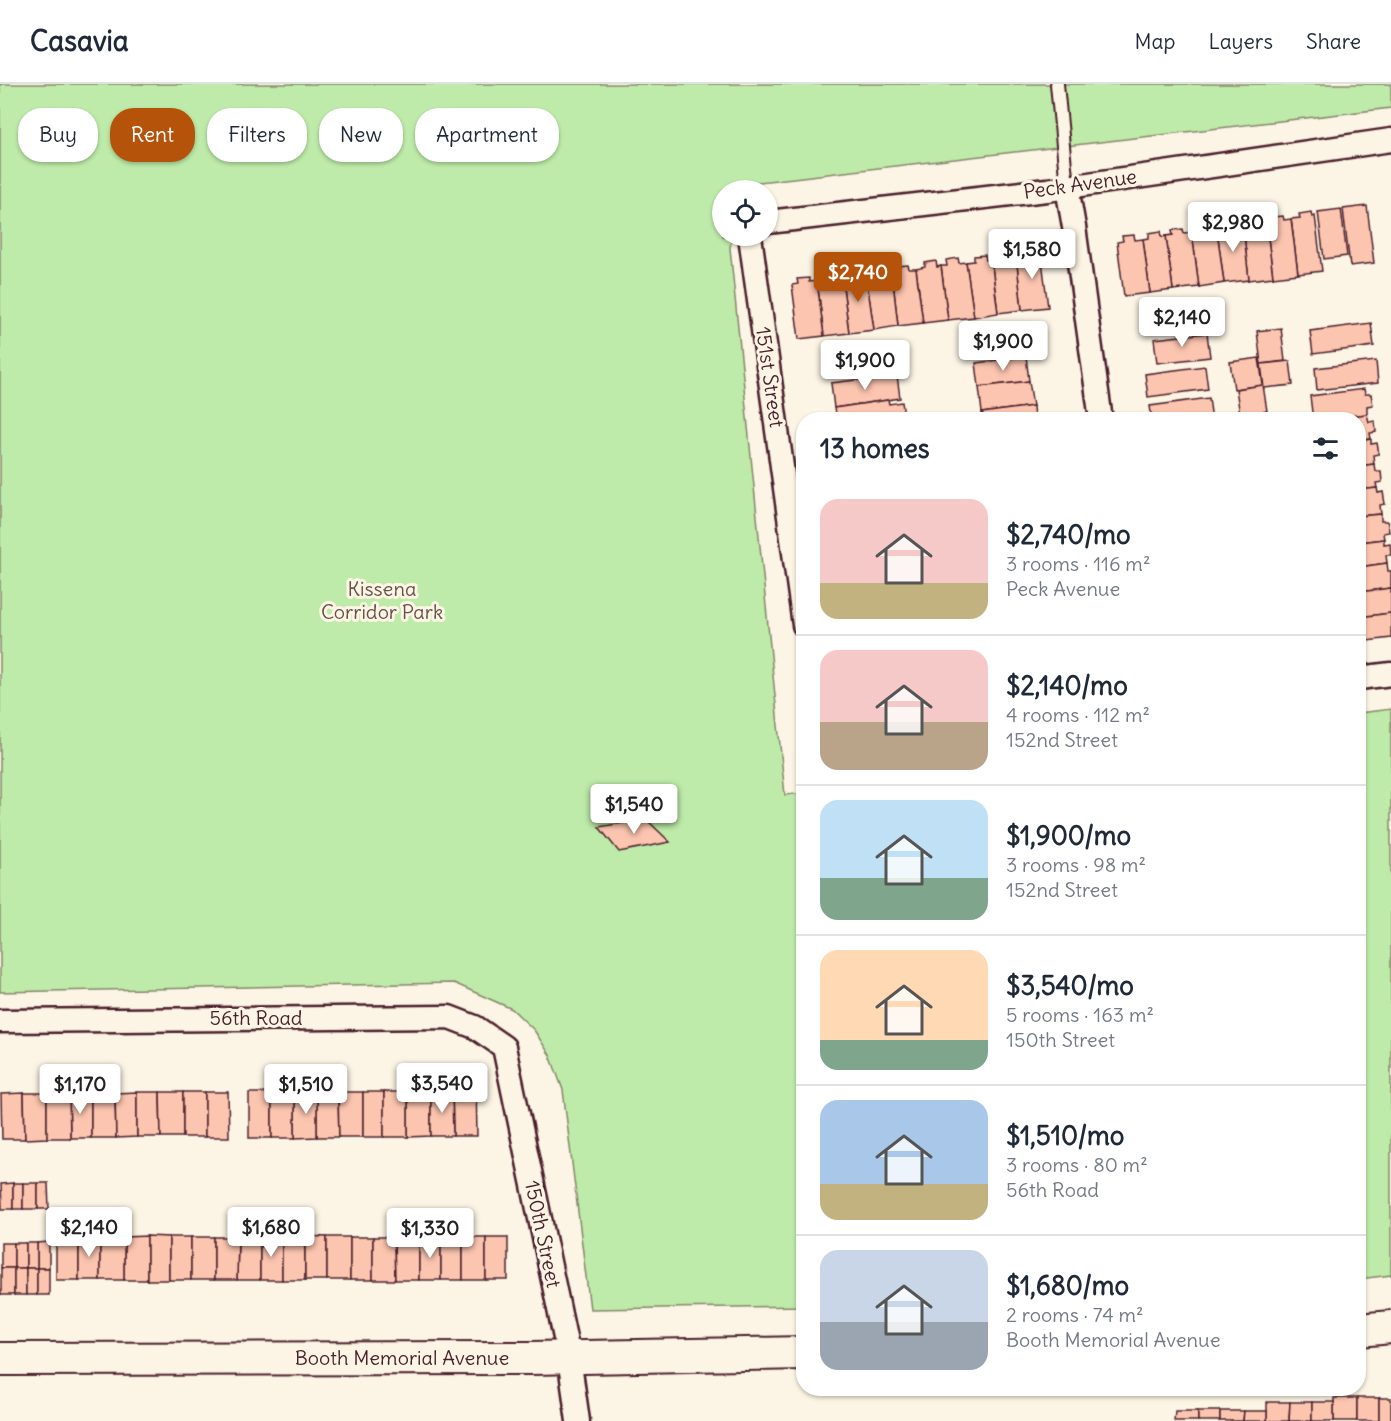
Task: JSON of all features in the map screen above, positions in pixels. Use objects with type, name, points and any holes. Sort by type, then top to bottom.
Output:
[{"type":"street","name":"Peck Avenue","points":[[778,221],[1067,187],[1391,140]]},
{"type":"street","points":[[1067,187],[1100,412]]},
{"type":"street","name":"151st Street","points":[[751,246],[796,567]]},
{"type":"street","points":[[1366,677],[1391,674]]},
{"type":"street","name":"56th Road","points":[[0,1021],[449,1017],[475,1027],[504,1047]]},
{"type":"street","name":"150th Street","points":[[504,1047],[569,1358],[578,1421]]},
{"type":"street","points":[[1366,1329],[1391,1327]]},
{"type":"street","name":"Booth Memorial Avenue","points":[[0,1359],[569,1358],[796,1353]]},
{"type":"lane","points":[[1057,84],[1067,187]]},
{"type":"green space","name":"Kissena Corridor Park","points":[[0,84],[1391,84],[1391,108],[776,180],[712,180],[712,246],[730,246],[785,795],[796,794],[796,1306],[590,1309],[563,1090],[550,1055],[534,1030],[512,1009],[454,983],[0,992]]},
{"type":"green space","points":[[1391,709],[1391,1275],[1366,1278],[1366,712]]},
{"type":"building","points":[[1367,206],[1374,263],[1350,266],[1343,209]]},
{"type":"building","points":[[1341,209],[1347,256],[1324,259],[1318,212]]},
{"type":"building","points":[[1311,212],[1312,217],[1315,216],[1322,271],[1298,274],[1291,219],[1300,218],[1299,214]]},
{"type":"building","points":[[1283,216],[1284,220],[1291,219],[1298,274],[1273,277],[1266,223],[1271,222],[1271,217]]},
{"type":"building","points":[[1260,218],[1261,223],[1266,223],[1273,277],[1249,280],[1243,226],[1250,224],[1250,219]]},
{"type":"building","points":[[1233,222],[1233,227],[1243,226],[1249,280],[1224,283],[1217,230],[1223,229],[1222,224]]},
{"type":"building","points":[[1211,225],[1212,230],[1217,230],[1224,283],[1199,287],[1192,232],[1201,231],[1200,226]]},
{"type":"building","points":[[1183,229],[1184,233],[1192,232],[1199,287],[1173,290],[1166,236],[1173,235],[1172,230]]},
{"type":"building","points":[[1161,231],[1162,237],[1166,236],[1173,290],[1150,293],[1143,239],[1149,238],[1149,233]]},
{"type":"building","points":[[1134,235],[1135,240],[1143,239],[1150,293],[1124,296],[1117,242],[1123,241],[1122,236]]},
{"type":"building","points":[[1036,247],[1037,253],[1041,253],[1048,307],[1022,310],[1016,256],[1025,255],[1024,249]]},
{"type":"building","points":[[1008,252],[1008,257],[1016,256],[1022,310],[998,313],[991,259],[996,259],[996,253]]},
{"type":"building","points":[[985,255],[986,260],[991,259],[998,313],[974,317],[966,262],[974,261],[974,256]]},
{"type":"building","points":[[958,258],[959,263],[966,262],[974,317],[948,320],[941,266],[947,266],[946,260]]},
{"type":"building","points":[[936,261],[937,267],[941,266],[948,320],[923,323],[916,269],[925,267],[925,263]]},
{"type":"building","points":[[908,265],[909,269],[916,269],[923,323],[898,326],[892,273],[898,272],[897,266]]},
{"type":"building","points":[[887,268],[887,273],[892,273],[898,326],[874,330],[866,275],[875,274],[875,269]]},
{"type":"building","points":[[859,271],[859,276],[866,275],[874,330],[849,333],[842,279],[848,278],[847,273]]},
{"type":"building","points":[[837,274],[838,279],[842,279],[849,333],[824,336],[817,281],[825,280],[825,276]]},
{"type":"building","points":[[809,278],[809,282],[817,281],[824,336],[799,339],[792,285],[798,284],[797,279]]},
{"type":"building","points":[[1371,323],[1374,346],[1313,354],[1310,331]]},
{"type":"building","points":[[1281,328],[1285,361],[1261,364],[1257,331]]},
{"type":"building","points":[[1207,333],[1210,357],[1157,363],[1154,339]]},
{"type":"building","points":[[1026,356],[1029,381],[979,387],[976,363]]},
{"type":"building","points":[[1259,358],[1263,385],[1234,389],[1230,362]]},
{"type":"building","points":[[1290,361],[1293,385],[1264,388],[1261,364]]},
{"type":"building","points":[[1376,361],[1378,383],[1317,390],[1315,368]]},
{"type":"building","points":[[1205,366],[1208,389],[1148,397],[1145,374]]},
{"type":"building","points":[[897,375],[900,398],[834,408],[831,383]]},
{"type":"building","points":[[1029,381],[1033,406],[982,412],[979,387]]},
{"type":"building","points":[[1263,385],[1267,411],[1240,412],[1236,389]]},
{"type":"building","points":[[1364,389],[1365,394],[1371,394],[1373,405],[1367,406],[1367,414],[1366,412],[1312,412],[1310,396]]},
{"type":"building","points":[[1209,398],[1211,412],[1151,412],[1150,406]]},
{"type":"building","points":[[888,400],[889,404],[902,402],[903,412],[835,412],[834,408]]},
{"type":"building","points":[[1033,406],[1033,412],[989,412]]},
{"type":"building","points":[[1366,414],[1369,422],[1375,421],[1376,432],[1370,433],[1371,439],[1366,440]]},
{"type":"building","points":[[1371,439],[1371,444],[1377,443],[1379,454],[1373,455],[1374,464],[1366,465],[1366,440]]},
{"type":"building","points":[[1374,464],[1375,471],[1381,471],[1382,482],[1376,483],[1377,488],[1366,489],[1366,465]]},
{"type":"building","points":[[1377,488],[1378,493],[1383,492],[1385,504],[1380,505],[1381,514],[1366,515],[1366,489]]},
{"type":"building","points":[[1381,514],[1381,521],[1387,521],[1389,532],[1383,533],[1384,539],[1366,541],[1366,515]]},
{"type":"building","points":[[1384,539],[1384,544],[1390,543],[1391,555],[1386,555],[1387,563],[1366,566],[1366,541]]},
{"type":"building","points":[[1387,563],[1388,571],[1391,571],[1391,588],[1366,591],[1366,566]]},
{"type":"building","points":[[1391,588],[1391,613],[1366,616],[1366,591]]},
{"type":"building","points":[[1391,613],[1391,638],[1366,641],[1366,616]]},
{"type":"building","points":[[646,819],[670,842],[619,852],[599,827]]},
{"type":"building","points":[[452,1081],[476,1081],[477,1136],[453,1136]]},
{"type":"building","points":[[431,1091],[431,1136],[408,1137],[408,1092]]},
{"type":"building","points":[[431,1091],[452,1091],[453,1136],[431,1136]]},
{"type":"building","points":[[91,1092],[91,1138],[70,1138],[69,1093]]},
{"type":"building","points":[[91,1092],[115,1093],[116,1138],[91,1138]]},
{"type":"building","points":[[137,1092],[137,1137],[116,1138],[115,1093]]},
{"type":"building","points":[[137,1092],[160,1092],[161,1137],[137,1137]]},
{"type":"building","points":[[160,1092],[183,1092],[183,1137],[161,1137]]},
{"type":"building","points":[[183,1092],[205,1092],[205,1137],[183,1137]]},
{"type":"building","points":[[205,1092],[228,1092],[229,1137],[205,1137]]},
{"type":"building","points":[[317,1092],[338,1092],[339,1137],[317,1137]]},
{"type":"building","points":[[317,1092],[317,1137],[295,1138],[295,1093]]},
{"type":"building","points":[[338,1092],[363,1092],[363,1137],[339,1137]]},
{"type":"building","points":[[363,1092],[384,1092],[384,1137],[363,1137]]},
{"type":"building","points":[[384,1092],[408,1092],[408,1137],[384,1137]]},
{"type":"building","points":[[24,1093],[25,1139],[2,1139],[1,1094]]},
{"type":"building","points":[[24,1093],[47,1093],[47,1138],[25,1139]]},
{"type":"building","points":[[47,1093],[69,1093],[70,1138],[47,1138]]},
{"type":"building","points":[[249,1093],[272,1093],[272,1138],[249,1138]]},
{"type":"building","points":[[272,1093],[295,1093],[295,1138],[272,1138]]},
{"type":"building","points":[[13,1183],[13,1209],[2,1209],[1,1184]]},
{"type":"building","points":[[13,1183],[23,1183],[23,1209],[13,1209]]},
{"type":"building","points":[[23,1183],[38,1183],[38,1209],[23,1209]]},
{"type":"building","points":[[38,1183],[48,1183],[49,1209],[38,1209]]},
{"type":"building","points":[[147,1236],[147,1280],[124,1280],[124,1237]]},
{"type":"building","points":[[147,1236],[169,1237],[169,1280],[147,1280]]},
{"type":"building","points":[[260,1236],[260,1280],[237,1280],[238,1237]]},
{"type":"building","points":[[260,1236],[282,1237],[282,1280],[260,1280]]},
{"type":"building","points":[[305,1236],[305,1280],[282,1280],[282,1237]]},
{"type":"building","points":[[305,1236],[327,1237],[327,1280],[305,1280]]},
{"type":"building","points":[[56,1237],[79,1237],[79,1280],[56,1280]]},
{"type":"building","points":[[79,1237],[100,1237],[100,1280],[79,1280]]},
{"type":"building","points":[[100,1237],[124,1237],[124,1280],[100,1280]]},
{"type":"building","points":[[169,1237],[191,1237],[191,1280],[169,1280]]},
{"type":"building","points":[[191,1237],[214,1237],[214,1280],[191,1280]]},
{"type":"building","points":[[214,1237],[238,1237],[237,1280],[214,1280]]},
{"type":"building","points":[[327,1237],[350,1237],[350,1280],[327,1280]]},
{"type":"building","points":[[350,1237],[373,1237],[373,1280],[350,1280]]},
{"type":"building","points":[[373,1237],[394,1237],[395,1280],[373,1280]]},
{"type":"building","points":[[394,1237],[419,1237],[419,1280],[395,1280]]},
{"type":"building","points":[[419,1237],[441,1237],[441,1280],[419,1280]]},
{"type":"building","points":[[441,1237],[463,1237],[463,1280],[441,1280]]},
{"type":"building","points":[[463,1237],[486,1237],[486,1280],[463,1280]]},
{"type":"building","points":[[486,1237],[508,1237],[508,1280],[486,1280]]},
{"type":"building","points":[[49,1242],[49,1268],[37,1268],[37,1243]]},
{"type":"building","points":[[1,1243],[14,1243],[14,1268],[1,1268]]},
{"type":"building","points":[[14,1243],[26,1243],[26,1268],[14,1268]]},
{"type":"building","points":[[26,1243],[37,1243],[37,1268],[26,1268]]},
{"type":"building","points":[[1,1268],[14,1268],[14,1295],[1,1295]]},
{"type":"building","points":[[14,1268],[26,1268],[26,1295],[14,1295]]},
{"type":"building","points":[[26,1268],[37,1268],[37,1295],[26,1295]]},
{"type":"building","points":[[37,1268],[49,1268],[49,1295],[37,1295]]},
{"type":"building","points":[[1334,1398],[1357,1398],[1357,1421],[1334,1421]]},
{"type":"building","points":[[1357,1398],[1379,1398],[1379,1421],[1357,1421]]},
{"type":"building","points":[[1379,1398],[1391,1398],[1391,1421],[1379,1421]]},
{"type":"building","points":[[1267,1402],[1290,1402],[1289,1421],[1267,1421]]},
{"type":"building","points":[[1290,1402],[1312,1402],[1312,1421],[1289,1421]]},
{"type":"building","points":[[1312,1402],[1334,1402],[1334,1421],[1312,1421]]},
{"type":"building","points":[[1175,1411],[1198,1411],[1198,1421],[1174,1421]]},
{"type":"building","points":[[1198,1411],[1220,1411],[1220,1421],[1198,1421]]},
{"type":"building","points":[[1220,1411],[1244,1411],[1243,1421],[1220,1421]]},
{"type":"building","points":[[1244,1411],[1267,1411],[1267,1421],[1243,1421]]}]
